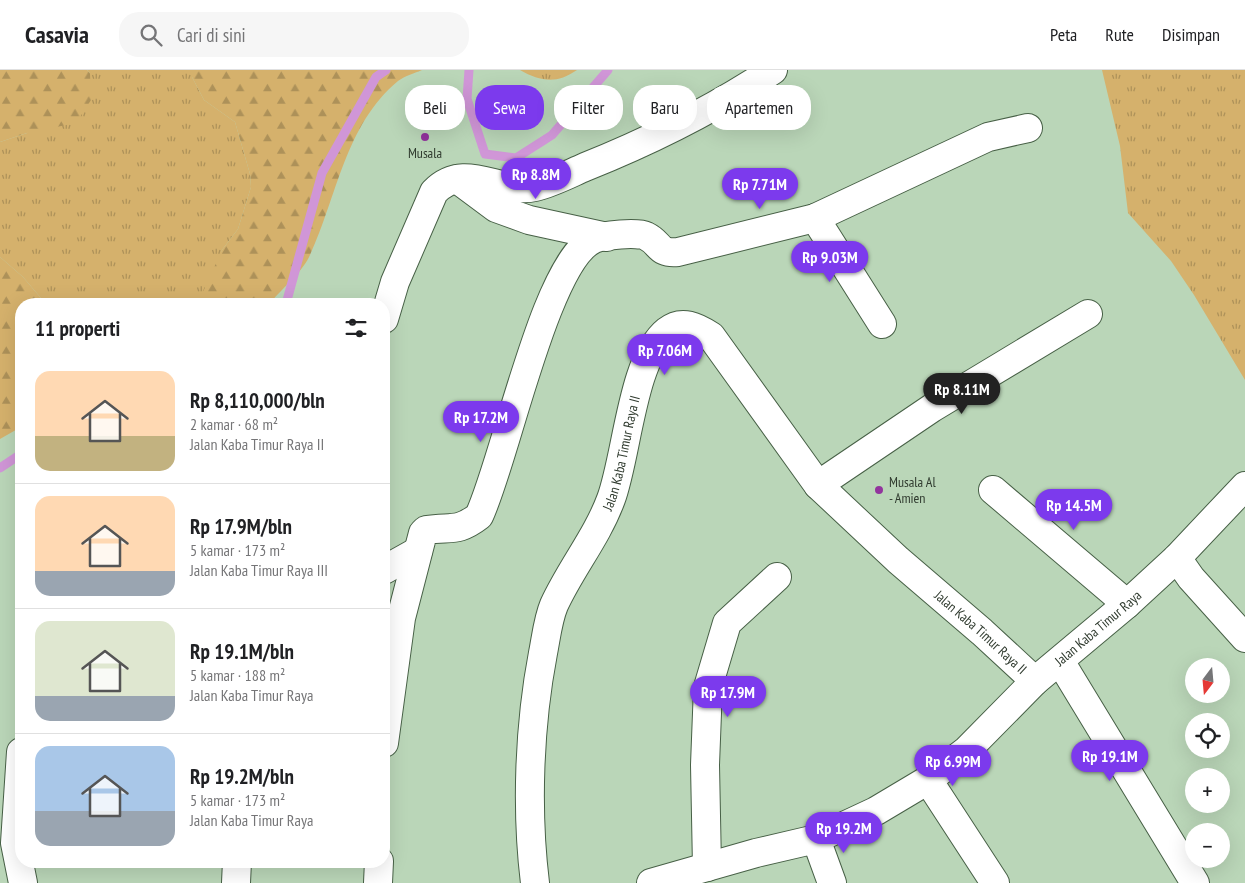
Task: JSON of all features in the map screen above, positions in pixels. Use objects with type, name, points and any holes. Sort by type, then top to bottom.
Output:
[{"type":"street","points":[[390,300],[434,192],[443,182],[456,178],[516,187],[534,187],[633,148],[740,91],[773,70]]},
{"type":"street","points":[[390,699],[401,618],[423,533],[426,530],[466,526],[479,516],[549,308],[570,262],[594,239],[636,233],[646,235],[659,249],[671,253],[814,218],[988,137],[1028,128]]},
{"type":"street","points":[[456,178],[496,208],[529,220],[607,237]]},
{"type":"street","points":[[814,218],[882,324]]},
{"type":"street","points":[[818,485],[932,408],[1088,314]]},
{"type":"street","name":"Jalan Kaba Timur Raya II","points":[[535,883],[529,836],[534,727],[543,655],[553,606],[600,526],[612,497],[633,400],[647,362],[666,332],[676,326],[694,325],[711,336],[818,485],[898,560],[982,632],[1035,681]]},
{"type":"street","name":"Jalan Kaba Timur Raya","points":[[651,883],[816,838],[876,811],[928,780],[966,751],[1035,681],[1127,604],[1178,558],[1245,486]]},
{"type":"street","points":[[993,490],[1127,604]]},
{"type":"street","points":[[390,567],[418,551]]},
{"type":"street","points":[[1178,558],[1191,578],[1245,638]]},
{"type":"street","points":[[707,867],[705,765],[708,688],[727,623],[776,577]]},
{"type":"street","points":[[1060,661],[1195,883]]},
{"type":"street","points":[[928,780],[995,883]]},
{"type":"street","points":[[816,838],[832,883]]},
{"type":"street","points":[[21,868],[23,883]]},
{"type":"street","points":[[236,883],[237,868]]},
{"type":"street","points":[[378,883],[379,868]]},
{"type":"green space","points":[[0,70],[87,70],[90,73],[91,100],[76,123],[27,133],[0,142]]},
{"type":"green space","points":[[87,70],[192,70],[192,77],[204,100],[235,122],[250,174],[251,187],[238,229],[222,250],[209,298],[41,298],[23,277],[0,257],[0,142],[27,133],[90,73]]},
{"type":"green space","points":[[192,70],[422,70],[398,81],[380,99],[366,119],[344,163],[307,261],[275,298],[206,298],[203,292],[222,250],[238,229],[251,187],[250,174],[235,122],[204,100],[192,77]]},
{"type":"green space","points":[[520,70],[577,70],[563,78],[549,80],[535,77]]},
{"type":"green space","points":[[1102,70],[1245,70],[1245,380],[1194,295],[1171,261],[1128,213],[1120,146]]},
{"type":"green space","points":[[0,257],[23,277],[41,298],[15,298],[15,430],[0,439]]},
{"type":"waterway","points":[[288,298],[322,173],[376,77],[386,70]]},
{"type":"waterway","points":[[469,70],[467,99],[485,154],[516,158],[552,135],[608,70]]},
{"type":"waterway","points":[[0,468],[15,458]]},
{"type":"place","name":"Musala","points":[[425,137]]},
{"type":"place","name":"Musala Al - Amien","points":[[879,490]]}]
